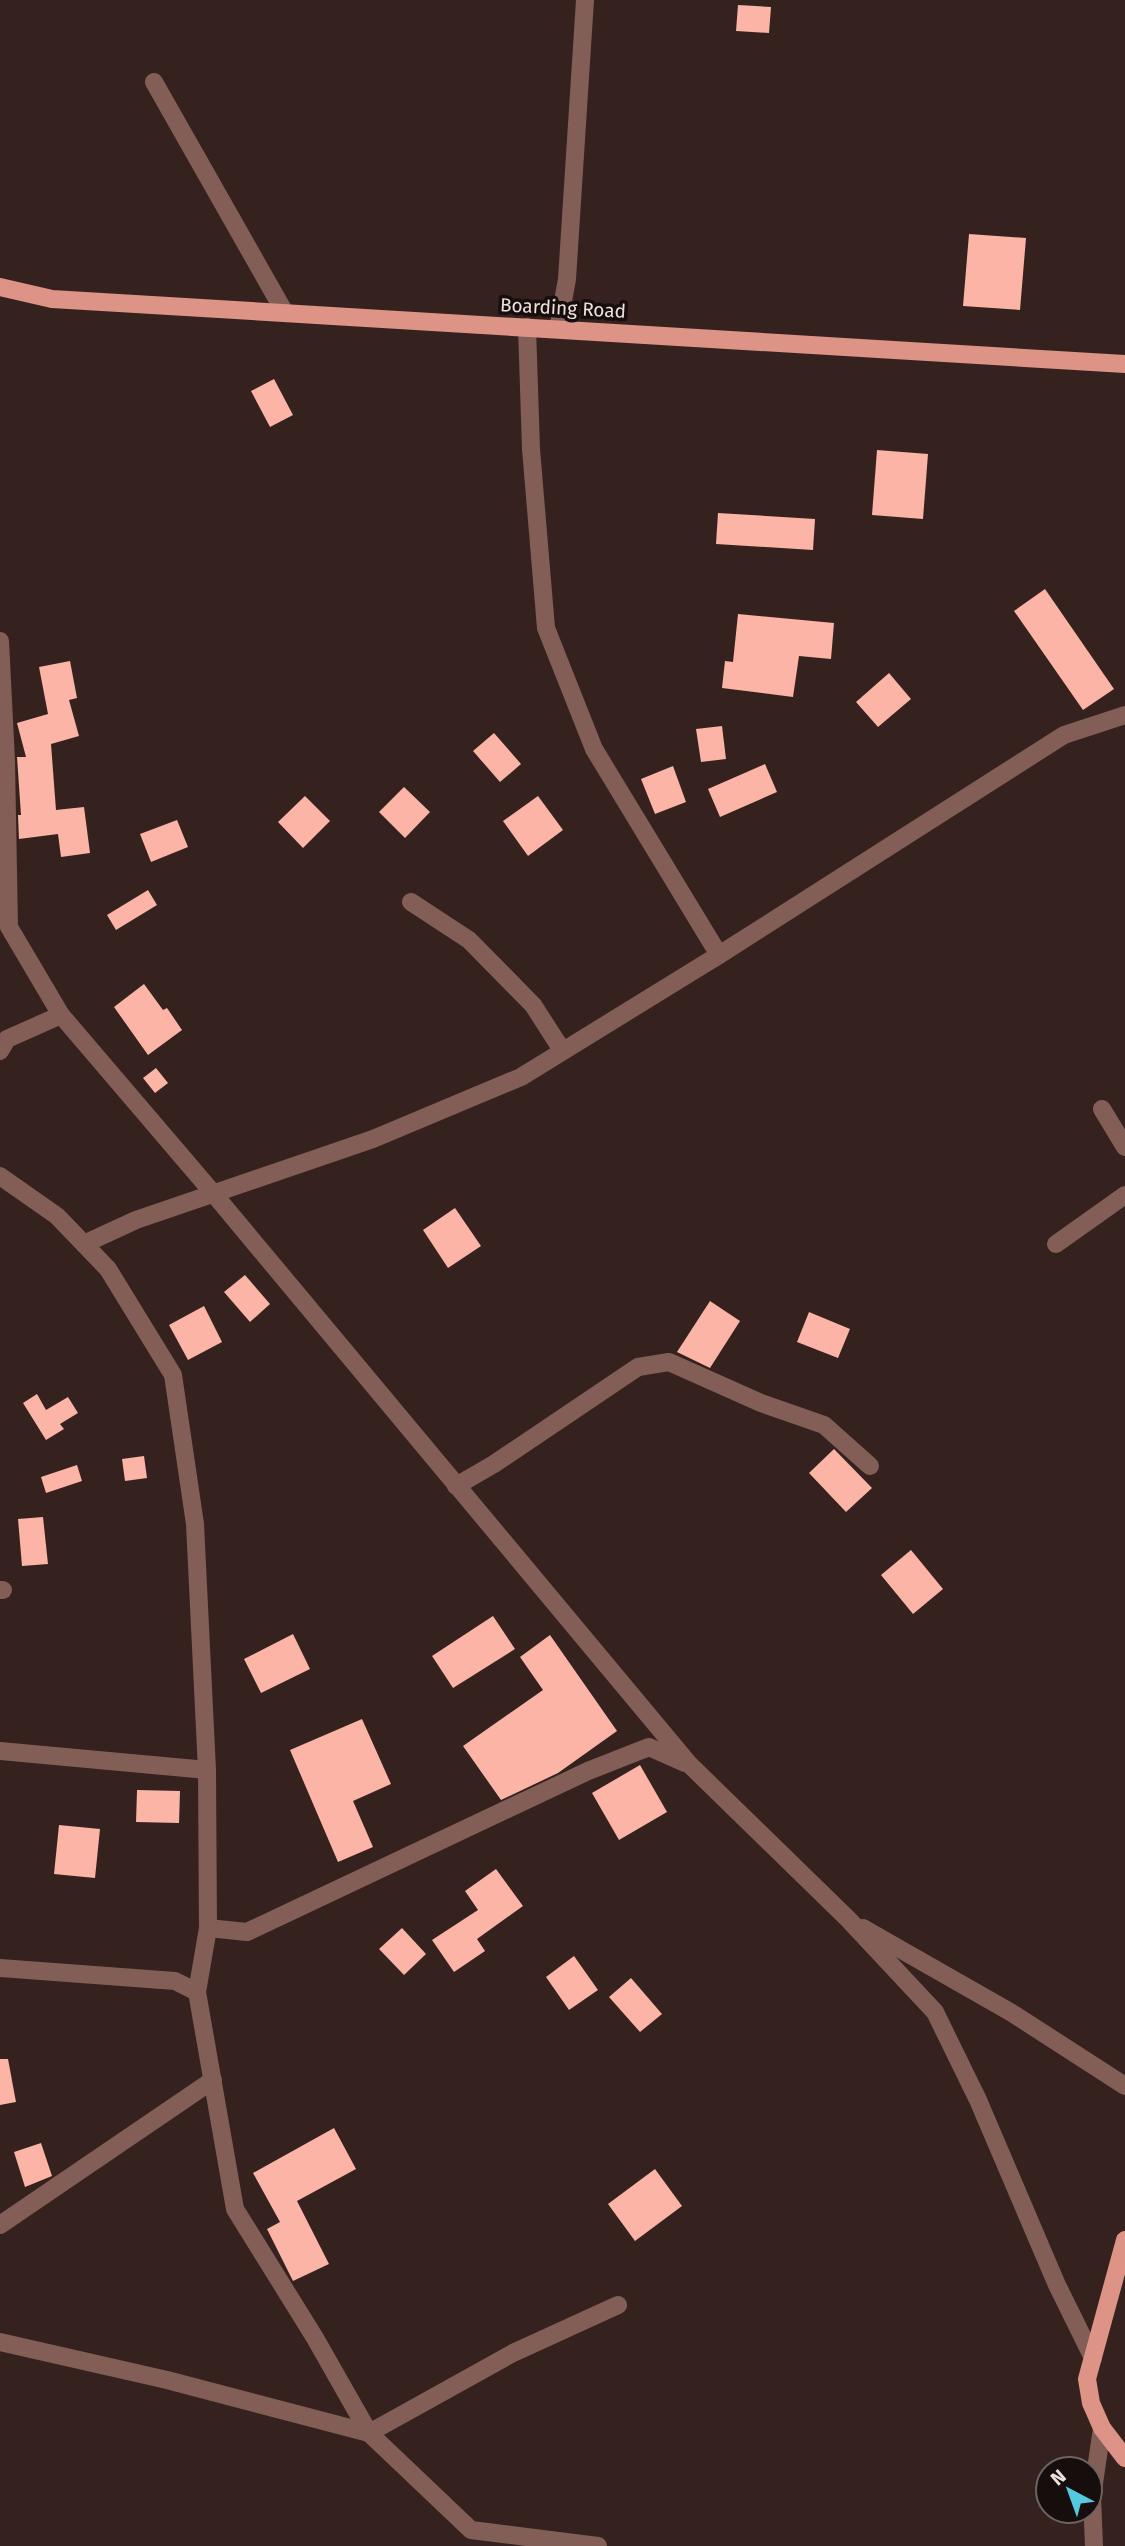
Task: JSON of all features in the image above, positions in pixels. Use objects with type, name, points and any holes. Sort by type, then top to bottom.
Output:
[{"type":"main road","name":"Boarding Road","points":[[0,287],[52,299],[1125,364]]},
{"type":"main road","points":[[1125,2240],[1087,2379],[1091,2403],[1102,2428],[1125,2458]]},
{"type":"street","points":[[558,329],[567,279],[585,0]]},
{"type":"street","points":[[154,82],[285,313]]},
{"type":"street","points":[[527,327],[531,449],[546,628],[594,749],[719,955]]},
{"type":"street","points":[[0,641],[9,927],[61,1015],[213,1193],[689,1764],[848,1919],[935,2012],[978,2100],[1057,2285],[1093,2358]]},
{"type":"street","points":[[84,1244],[136,1220],[373,1139],[521,1076],[719,955],[906,833],[1064,735],[1125,715]]},
{"type":"street","points":[[411,902],[469,940],[533,1005],[562,1050]]},
{"type":"street","points":[[0,1051],[7,1039],[61,1015]]},
{"type":"street","points":[[1102,1109],[1125,1147]]},
{"type":"street","points":[[0,1176],[58,1216],[108,1269],[173,1375],[195,1524],[207,1770],[208,1928],[197,1992],[235,2209],[315,2338],[369,2433],[471,2530],[598,2546]]},
{"type":"street","points":[[1056,1244],[1125,1195]]},
{"type":"street","points":[[456,1486],[494,1464],[638,1367],[669,1362],[761,1403],[824,1425],[870,1466]]},
{"type":"street","points":[[208,1928],[247,1931],[588,1772],[649,1747],[689,1764]]},
{"type":"street","points":[[0,1751],[207,1770]]},
{"type":"street","points":[[848,1919],[1013,2013],[1125,2086]]},
{"type":"street","points":[[0,1968],[175,1981],[197,1992]]},
{"type":"street","points":[[0,2225],[212,2080]]},
{"type":"street","points":[[0,2342],[167,2380],[369,2433],[513,2353],[618,2305]]},
{"type":"street","points":[[1094,2546],[1092,2497],[1102,2428]]},
{"type":"building","points":[[738,5],[771,7],[769,33],[736,31]]},
{"type":"building","points":[[969,234],[1026,238],[1020,310],[963,306]]},
{"type":"building","points":[[274,379],[293,415],[270,427],[251,391]]},
{"type":"building","points":[[877,450],[928,454],[923,519],[872,515]]},
{"type":"building","points":[[718,513],[815,519],[813,550],[716,544]]},
{"type":"building","points":[[1045,589],[1114,689],[1083,710],[1014,611]]},
{"type":"building","points":[[738,614],[834,623],[831,659],[799,656],[793,697],[722,688],[725,661],[733,662]]},
{"type":"building","points":[[70,661],[77,698],[69,700],[79,736],[51,744],[56,810],[84,807],[90,853],[61,857],[58,834],[19,839],[18,815],[21,815],[17,757],[26,757],[17,723],[48,714],[39,667]]},
{"type":"building","points":[[889,673],[911,699],[878,727],[856,702]]},
{"type":"building","points":[[722,726],[726,759],[701,762],[696,729]]},
{"type":"building","points":[[494,733],[521,764],[500,782],[473,751]]},
{"type":"building","points":[[765,764],[777,792],[720,817],[708,789]]},
{"type":"building","points":[[673,766],[686,802],[655,814],[641,779]]},
{"type":"building","points":[[404,787],[430,812],[405,838],[379,812]]},
{"type":"building","points":[[305,796],[330,821],[303,848],[278,822]]},
{"type":"building","points":[[538,796],[563,830],[528,856],[503,821]]},
{"type":"building","points":[[177,820],[188,847],[151,862],[140,834]]},
{"type":"building","points":[[148,890],[157,905],[116,930],[107,915]]},
{"type":"building","points":[[144,984],[163,1010],[167,1008],[182,1030],[148,1055],[114,1007]]},
{"type":"building","points":[[156,1068],[168,1083],[155,1093],[143,1078]]},
{"type":"building","points":[[455,1208],[481,1246],[448,1268],[423,1230]]},
{"type":"building","points":[[245,1275],[270,1304],[250,1322],[224,1292]]},
{"type":"building","points":[[710,1301],[740,1321],[710,1368],[677,1352]]},
{"type":"building","points":[[204,1306],[222,1342],[188,1360],[169,1325]]},
{"type":"building","points":[[809,1312],[850,1329],[838,1358],[797,1342]]},
{"type":"building","points":[[37,1394],[46,1410],[68,1397],[78,1413],[60,1424],[64,1429],[46,1440],[23,1403]]},
{"type":"building","points":[[834,1449],[872,1488],[846,1512],[809,1473]]},
{"type":"building","points":[[144,1456],[147,1478],[125,1481],[122,1459]]},
{"type":"building","points":[[77,1465],[82,1481],[46,1493],[41,1477]]},
{"type":"building","points":[[43,1517],[48,1564],[22,1566],[18,1519]]},
{"type":"building","points":[[911,1550],[943,1589],[913,1614],[881,1575]]},
{"type":"building","points":[[493,1616],[515,1649],[453,1688],[432,1656]]},
{"type":"building","points":[[293,1634],[310,1669],[261,1693],[244,1659]]},
{"type":"building","points":[[550,1635],[617,1731],[558,1773],[501,1800],[463,1746],[543,1690],[520,1657]]},
{"type":"building","points":[[362,1719],[391,1784],[353,1801],[373,1847],[338,1862],[290,1750]]},
{"type":"building","points":[[640,1765],[667,1812],[619,1840],[592,1793]]},
{"type":"building","points":[[137,1790],[180,1791],[179,1823],[136,1822]]},
{"type":"building","points":[[59,1825],[100,1829],[95,1878],[54,1874]]},
{"type":"building","points":[[496,1869],[523,1906],[477,1939],[485,1951],[454,1972],[432,1940],[478,1910],[465,1891]]},
{"type":"building","points":[[402,1928],[426,1954],[404,1975],[379,1949]]},
{"type":"building","points":[[574,1956],[598,1990],[569,2010],[546,1977]]},
{"type":"building","points":[[631,1978],[662,2014],[640,2032],[609,1997]]},
{"type":"building","points":[[0,2059],[8,2059],[16,2102],[0,2105]]},
{"type":"building","points":[[334,2128],[356,2169],[297,2201],[329,2264],[293,2281],[267,2229],[280,2222],[253,2173]]},
{"type":"building","points":[[41,2143],[52,2176],[25,2187],[14,2152]]},
{"type":"building","points":[[655,2169],[682,2206],[635,2241],[608,2204]]}]
